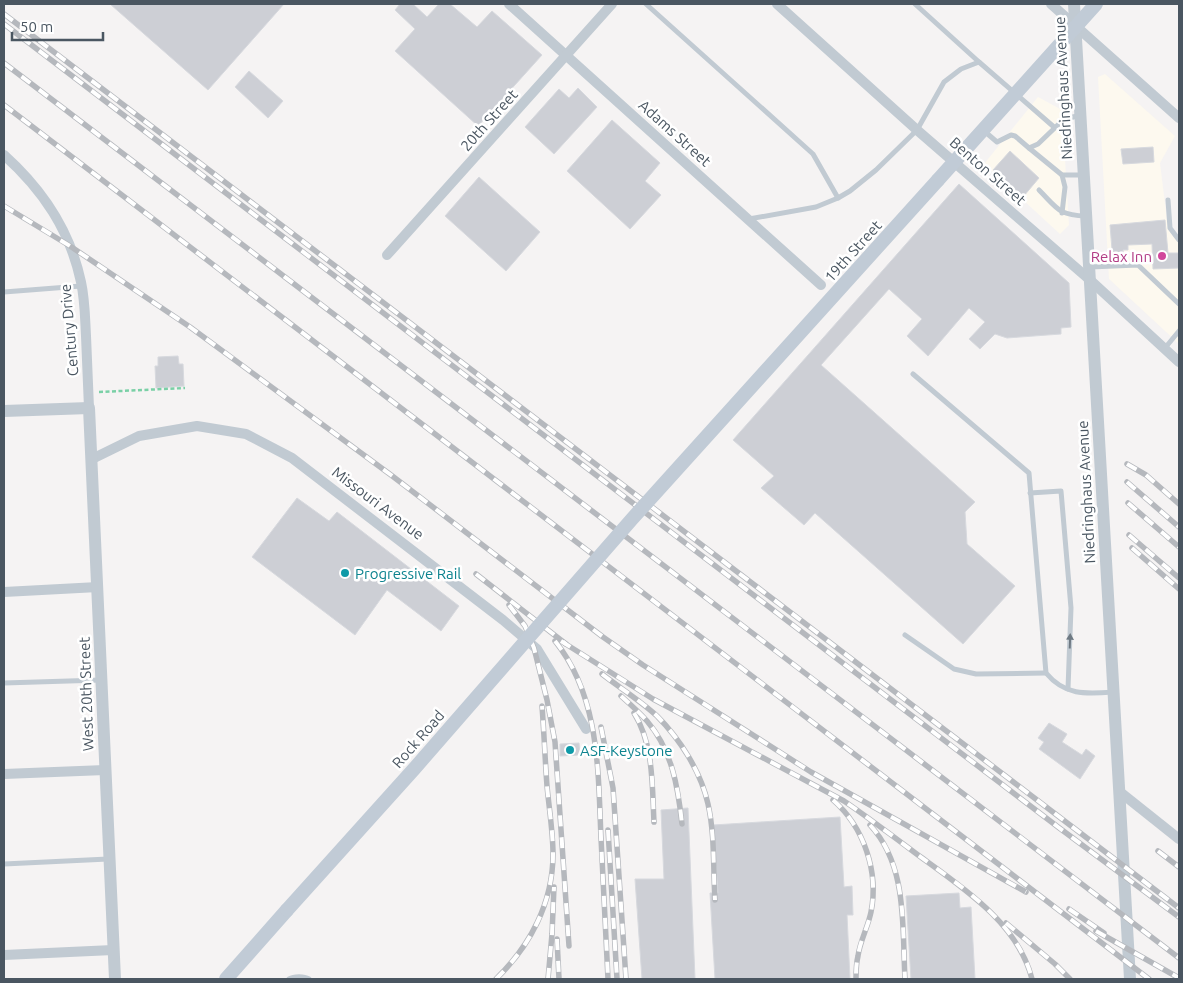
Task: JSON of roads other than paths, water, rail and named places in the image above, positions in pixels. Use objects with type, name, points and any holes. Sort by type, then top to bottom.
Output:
[{"type":"main road","name":"19th Street","points":[[632,519],[1096,4]]},
{"type":"main road","name":"Rock Road","points":[[232,977],[287,910],[414,769],[632,519]]},
{"type":"street","name":"Adams Street","points":[[509,4],[821,285]]},
{"type":"street","name":"20th Street","points":[[387,255],[612,4]]},
{"type":"street","name":"Benton Street","points":[[777,4],[917,130],[1090,280],[1179,362]]},
{"type":"street","points":[[1051,4],[1179,118]]},
{"type":"street","name":"Niedringhaus Avenue","points":[[1074,4],[1130,979]]},
{"type":"street","name":"Century Drive","points":[[4,155],[20,169],[42,194],[58,218],[70,246],[82,286],[89,408]]},
{"type":"street","points":[[4,411],[89,408]]},
{"type":"street","name":"West 20th Street","points":[[89,408],[115,979]]},
{"type":"street","name":"Missouri Avenue","points":[[92,459],[139,436],[197,426],[246,434],[292,458],[503,620],[537,649],[586,729]]},
{"type":"street","points":[[4,592],[98,588]]},
{"type":"street","points":[[4,774],[105,770]]},
{"type":"street","points":[[1120,792],[1179,839]]},
{"type":"street","points":[[4,955],[113,950]]},
{"type":"lane","points":[[646,4],[813,154],[838,198]]},
{"type":"lane","points":[[915,4],[1054,127]]},
{"type":"lane","points":[[748,219],[816,207],[838,198],[861,183],[917,130],[944,82],[961,69],[979,62]]},
{"type":"lane","points":[[1029,148],[1043,139],[1063,120],[1081,114]]},
{"type":"lane","points":[[983,130],[997,142],[1011,135],[1015,136],[1062,175],[1065,187],[1062,213]]},
{"type":"lane","points":[[1062,175],[1084,175]]},
{"type":"lane","points":[[1038,190],[1062,213],[1086,216]]},
{"type":"lane","points":[[1168,200],[1170,228],[1179,240]]},
{"type":"lane","points":[[1090,267],[1138,265],[1179,304]]},
{"type":"lane","points":[[4,292],[82,286]]},
{"type":"lane","points":[[1165,348],[1179,331]]},
{"type":"lane","points":[[913,374],[1028,473],[1046,672],[1055,683],[1081,693],[1114,692]]},
{"type":"lane","points":[[1030,494],[1061,492],[1071,608],[1068,689]]},
{"type":"lane","points":[[905,635],[954,669],[976,674],[1046,672]]},
{"type":"lane","points":[[4,683],[102,680]]},
{"type":"lane","points":[[4,864],[109,859]]},
{"type":"lane","points":[[289,979],[293,977],[307,977],[310,979]]},
{"type":"railway","points":[[4,14],[1179,908]]},
{"type":"railway","points":[[4,24],[1058,827],[1179,917]]},
{"type":"railway","points":[[4,63],[1179,958]]},
{"type":"railway","points":[[4,105],[1149,979]]},
{"type":"railway","points":[[4,206],[70,246],[190,327],[391,475],[603,637],[643,665],[811,772],[1026,892]]},
{"type":"railway","points":[[1127,464],[1146,475],[1179,504]]},
{"type":"railway","points":[[1127,482],[1179,527]]},
{"type":"railway","points":[[1128,503],[1179,547]]},
{"type":"railway","points":[[1129,535],[1179,578]]},
{"type":"railway","points":[[1132,548],[1179,589]]},
{"type":"railway","points":[[476,574],[566,644]]},
{"type":"railway","points":[[509,605],[525,626],[534,648],[555,742],[569,946]]},
{"type":"railway","points":[[555,641],[570,663],[581,686],[589,710],[594,735],[599,787],[608,979]]},
{"type":"railway","points":[[561,641],[653,699],[844,801],[863,814],[952,880],[986,908],[1014,941],[1025,959],[1032,979]]},
{"type":"railway","points":[[602,674],[666,725],[695,768],[705,792],[710,816],[713,840],[715,900]]},
{"type":"railway","points":[[621,696],[647,721],[656,732],[662,744],[676,783],[682,824]]},
{"type":"railway","points":[[496,979],[529,938],[544,906],[549,890],[553,854],[542,706]]},
{"type":"railway","points":[[634,713],[641,725],[649,752],[654,822]]},
{"type":"railway","points":[[601,727],[613,788],[626,979]]},
{"type":"railway","points":[[833,800],[844,811],[861,837],[867,851],[873,881],[871,912],[859,950],[856,979]]},
{"type":"railway","points":[[870,825],[882,841],[891,859],[897,878],[903,918],[905,979]]},
{"type":"railway","points":[[608,830],[617,979]]},
{"type":"railway","points":[[1158,851],[1179,867]]},
{"type":"railway","points":[[548,979],[554,887]]},
{"type":"railway","points":[[1069,909],[1104,933]]},
{"type":"railway","points":[[1006,923],[1070,979]]},
{"type":"railway","points":[[1096,931],[1179,978]]},
{"type":"railway","points":[[557,939],[559,979]]},
{"type":"place","name":"Relax Inn","points":[[1162,256]]},
{"type":"place","name":"Progressive Rail","points":[[345,573]]},
{"type":"place","name":"ASF-Keystone","points":[[570,750]]}]
